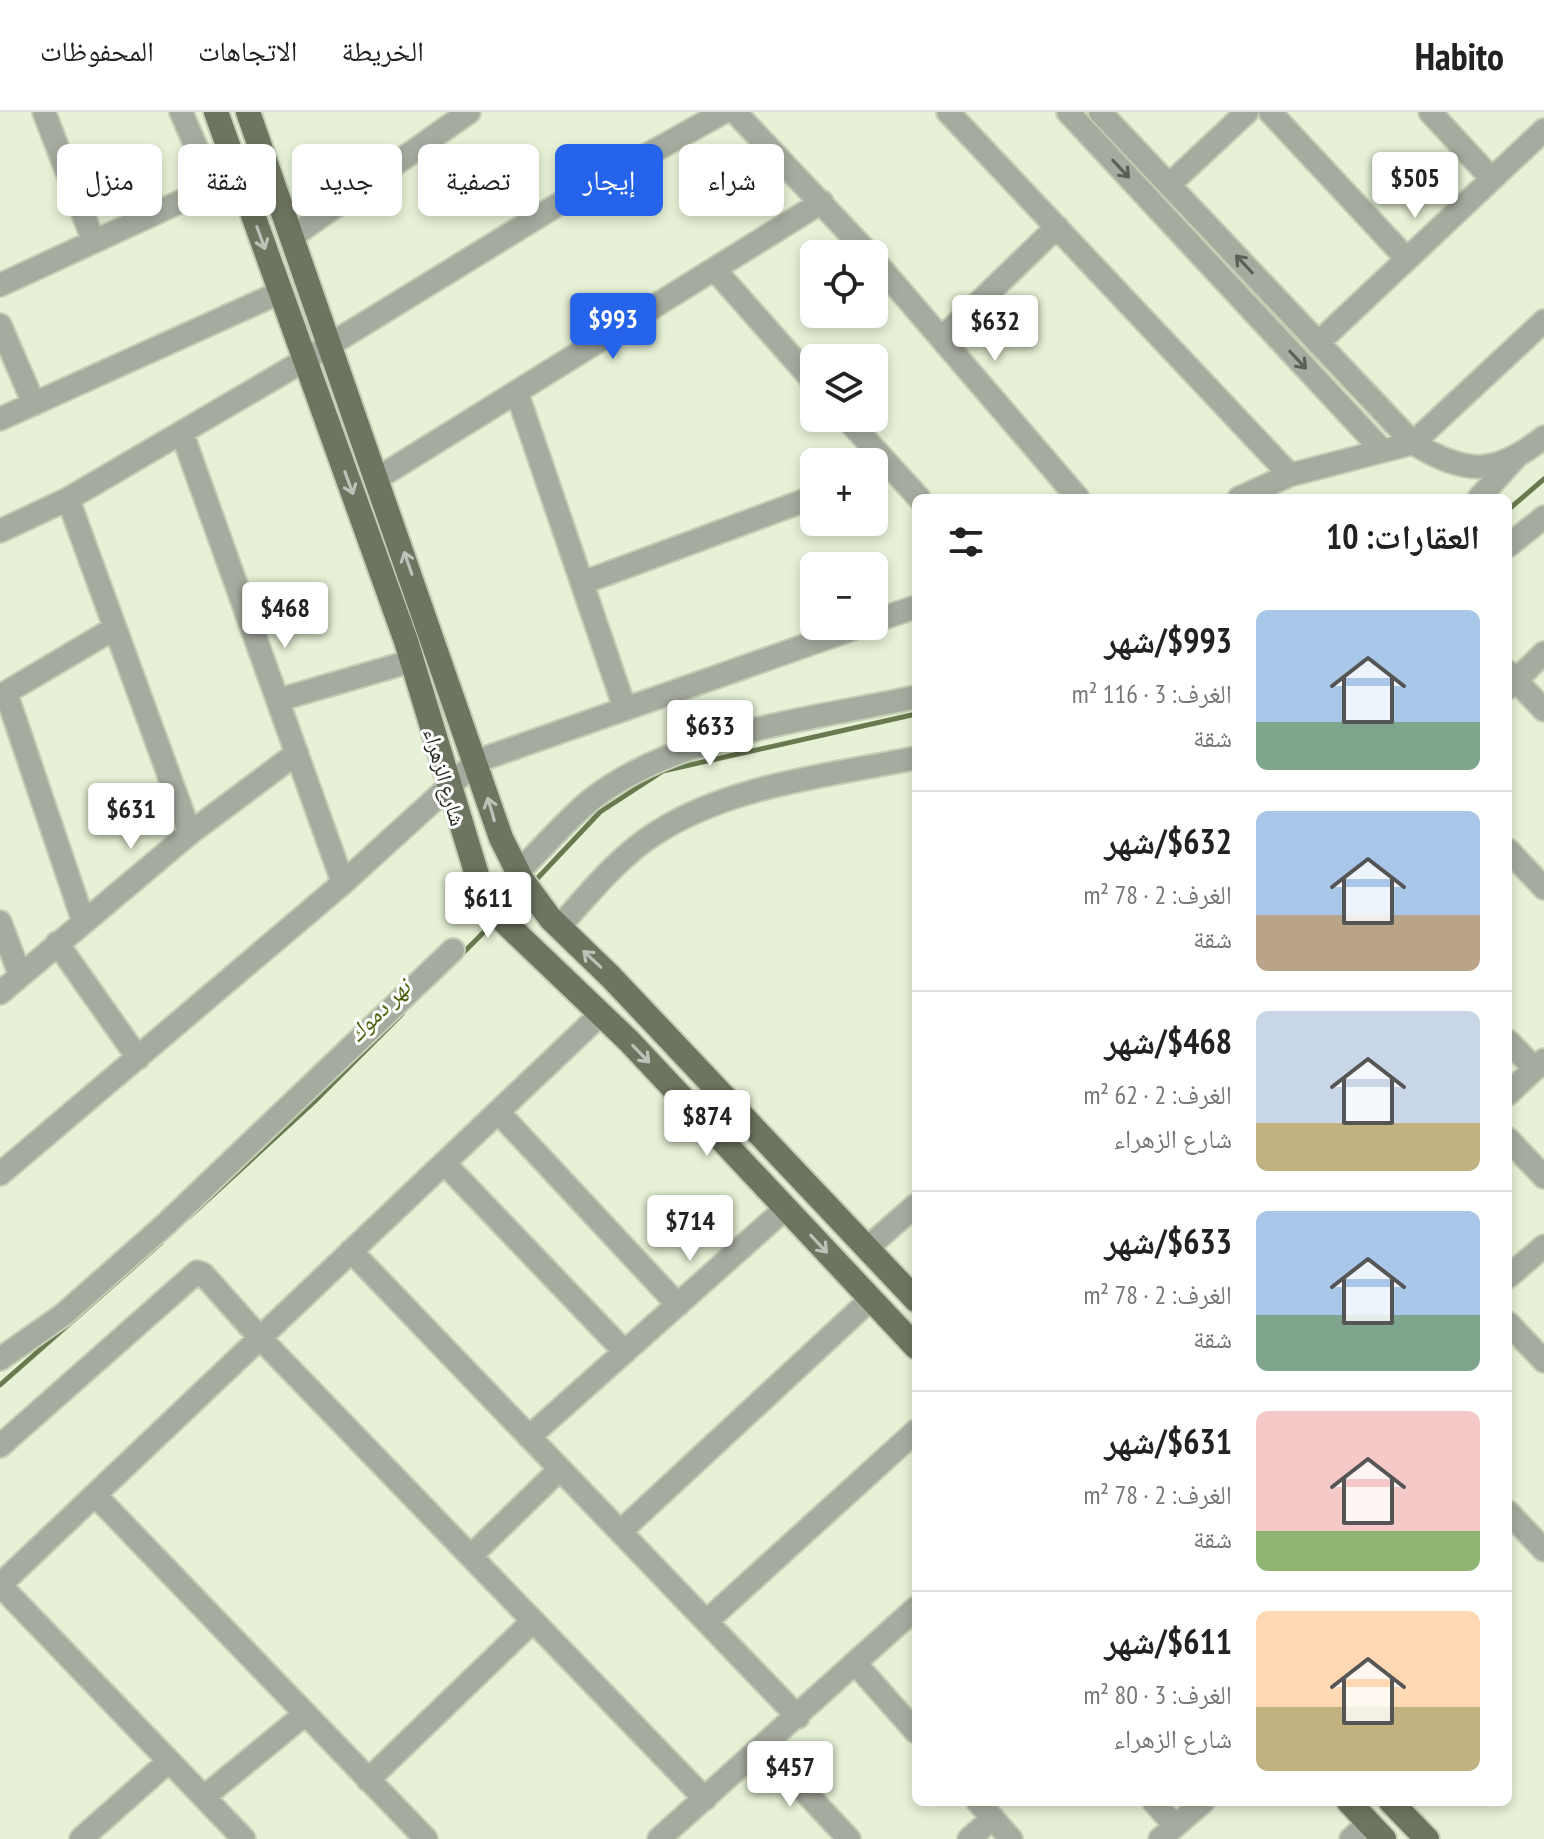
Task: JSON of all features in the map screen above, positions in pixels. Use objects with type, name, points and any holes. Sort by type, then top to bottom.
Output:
[{"type":"main road","name":"شارع الزهراء","points":[[216,112],[227,144]]},
{"type":"main road","name":"شارع الزهراء","points":[[248,112],[477,761],[501,838],[520,876],[554,922],[611,977],[912,1296]]},
{"type":"main road","name":"شارع الزهراء","points":[[253,216],[412,661],[478,884],[489,906],[601,1014],[912,1343]]},
{"type":"main road","points":[[1351,1806],[1368,1834]]},
{"type":"main road","points":[[1395,1806],[1427,1839]]},
{"type":"street","points":[[44,112],[93,240]]},
{"type":"street","points":[[181,112],[195,144]]},
{"type":"street","points":[[293,236],[445,119],[469,112]]},
{"type":"street","points":[[0,531],[68,499],[305,360],[559,204],[724,112]]},
{"type":"street","points":[[735,112],[856,240]]},
{"type":"street","points":[[948,112],[1290,475]]},
{"type":"street","points":[[1068,112],[1382,450]]},
{"type":"street","points":[[1100,112],[1413,443],[1444,461],[1475,468],[1488,468],[1516,457]]},
{"type":"street","points":[[1169,185],[1247,112]]},
{"type":"street","points":[[1270,112],[1407,259]]},
{"type":"street","points":[[1430,112],[1492,179]]},
{"type":"street","points":[[1318,343],[1492,179],[1541,139]]},
{"type":"street","points":[[0,285],[178,202]]},
{"type":"street","points":[[378,478],[822,202]]},
{"type":"street","points":[[943,337],[1057,227]]},
{"type":"street","points":[[715,270],[800,366]]},
{"type":"street","points":[[888,276],[1075,494]]},
{"type":"street","points":[[0,419],[281,292]]},
{"type":"street","points":[[1248,494],[1290,475],[1413,443],[1544,321]]},
{"type":"street","points":[[0,325],[34,404]]},
{"type":"street","points":[[517,393],[624,706]]},
{"type":"street","points":[[182,433],[343,883]]},
{"type":"street","points":[[1483,494],[1516,457],[1544,437]]},
{"type":"street","points":[[888,476],[913,494]]},
{"type":"street","points":[[68,499],[190,833]]},
{"type":"street","points":[[582,583],[800,502]]},
{"type":"street","points":[[1512,543],[1544,517]]},
{"type":"street","points":[[888,616],[912,608]]},
{"type":"street","points":[[83,920],[3,695],[115,628]]},
{"type":"street","points":[[0,1174],[343,883],[477,761],[624,706],[820,640]]},
{"type":"street","points":[[1512,679],[1544,653]]},
{"type":"street","points":[[278,700],[412,661]]},
{"type":"street","points":[[1512,681],[1544,710]]},
{"type":"street","points":[[520,876],[591,800],[641,769],[757,730],[912,698]]},
{"type":"street","points":[[0,993],[190,833],[297,753]]},
{"type":"street","points":[[554,922],[625,856],[657,832],[693,814],[772,789],[912,759]]},
{"type":"street","points":[[1512,854],[1544,888]]},
{"type":"street","points":[[0,922],[20,975]]},
{"type":"street","points":[[57,943],[138,1058]]},
{"type":"street","points":[[0,1359],[63,1315],[166,1224],[453,950]]},
{"type":"street","points":[[244,1839],[0,1585],[601,1014]]},
{"type":"street","points":[[1512,1044],[1539,1064],[1512,1090]]},
{"type":"street","points":[[498,1112],[678,1305]]},
{"type":"street","points":[[1512,1143],[1544,1177]]},
{"type":"street","points":[[444,1163],[625,1352]]},
{"type":"street","points":[[529,1437],[786,1208]]},
{"type":"street","points":[[867,1248],[912,1209]]},
{"type":"street","points":[[1512,1274],[1544,1246]]},
{"type":"street","points":[[351,1251],[798,1717]]},
{"type":"street","points":[[0,1446],[197,1272],[207,1276],[260,1338],[705,1799]]},
{"type":"street","points":[[621,1531],[871,1299]]},
{"type":"street","points":[[1512,1327],[1544,1361]]},
{"type":"street","points":[[708,1620],[912,1435]]},
{"type":"street","points":[[471,1556],[560,1469]]},
{"type":"street","points":[[95,1495],[426,1839]]},
{"type":"street","points":[[1512,1516],[1544,1550]]},
{"type":"street","points":[[659,1839],[764,1748],[912,1612]]},
{"type":"street","points":[[368,1780],[533,1621]]},
{"type":"street","points":[[855,1663],[912,1727]]},
{"type":"street","points":[[204,1797],[304,1715]]},
{"type":"street","points":[[764,1748],[849,1839]]},
{"type":"street","points":[[81,1839],[169,1761]]},
{"type":"street","points":[[1156,1806],[1168,1832],[1198,1806]]},
{"type":"street","points":[[969,1839],[986,1810],[1011,1839]]},
{"type":"waterway","name":"نهر دموك","points":[[1512,507],[1544,479]]},
{"type":"waterway","name":"نهر دموك","points":[[533,883],[600,812],[663,771],[912,715]]},
{"type":"waterway","name":"نهر دموك","points":[[505,911],[523,892]]},
{"type":"waterway","name":"نهر دموك","points":[[460,956],[495,921]]},
{"type":"waterway","name":"نهر دموك","points":[[189,1217],[314,1102],[402,1014]]},
{"type":"waterway","name":"نهر دموك","points":[[0,1385],[161,1243]]}]
